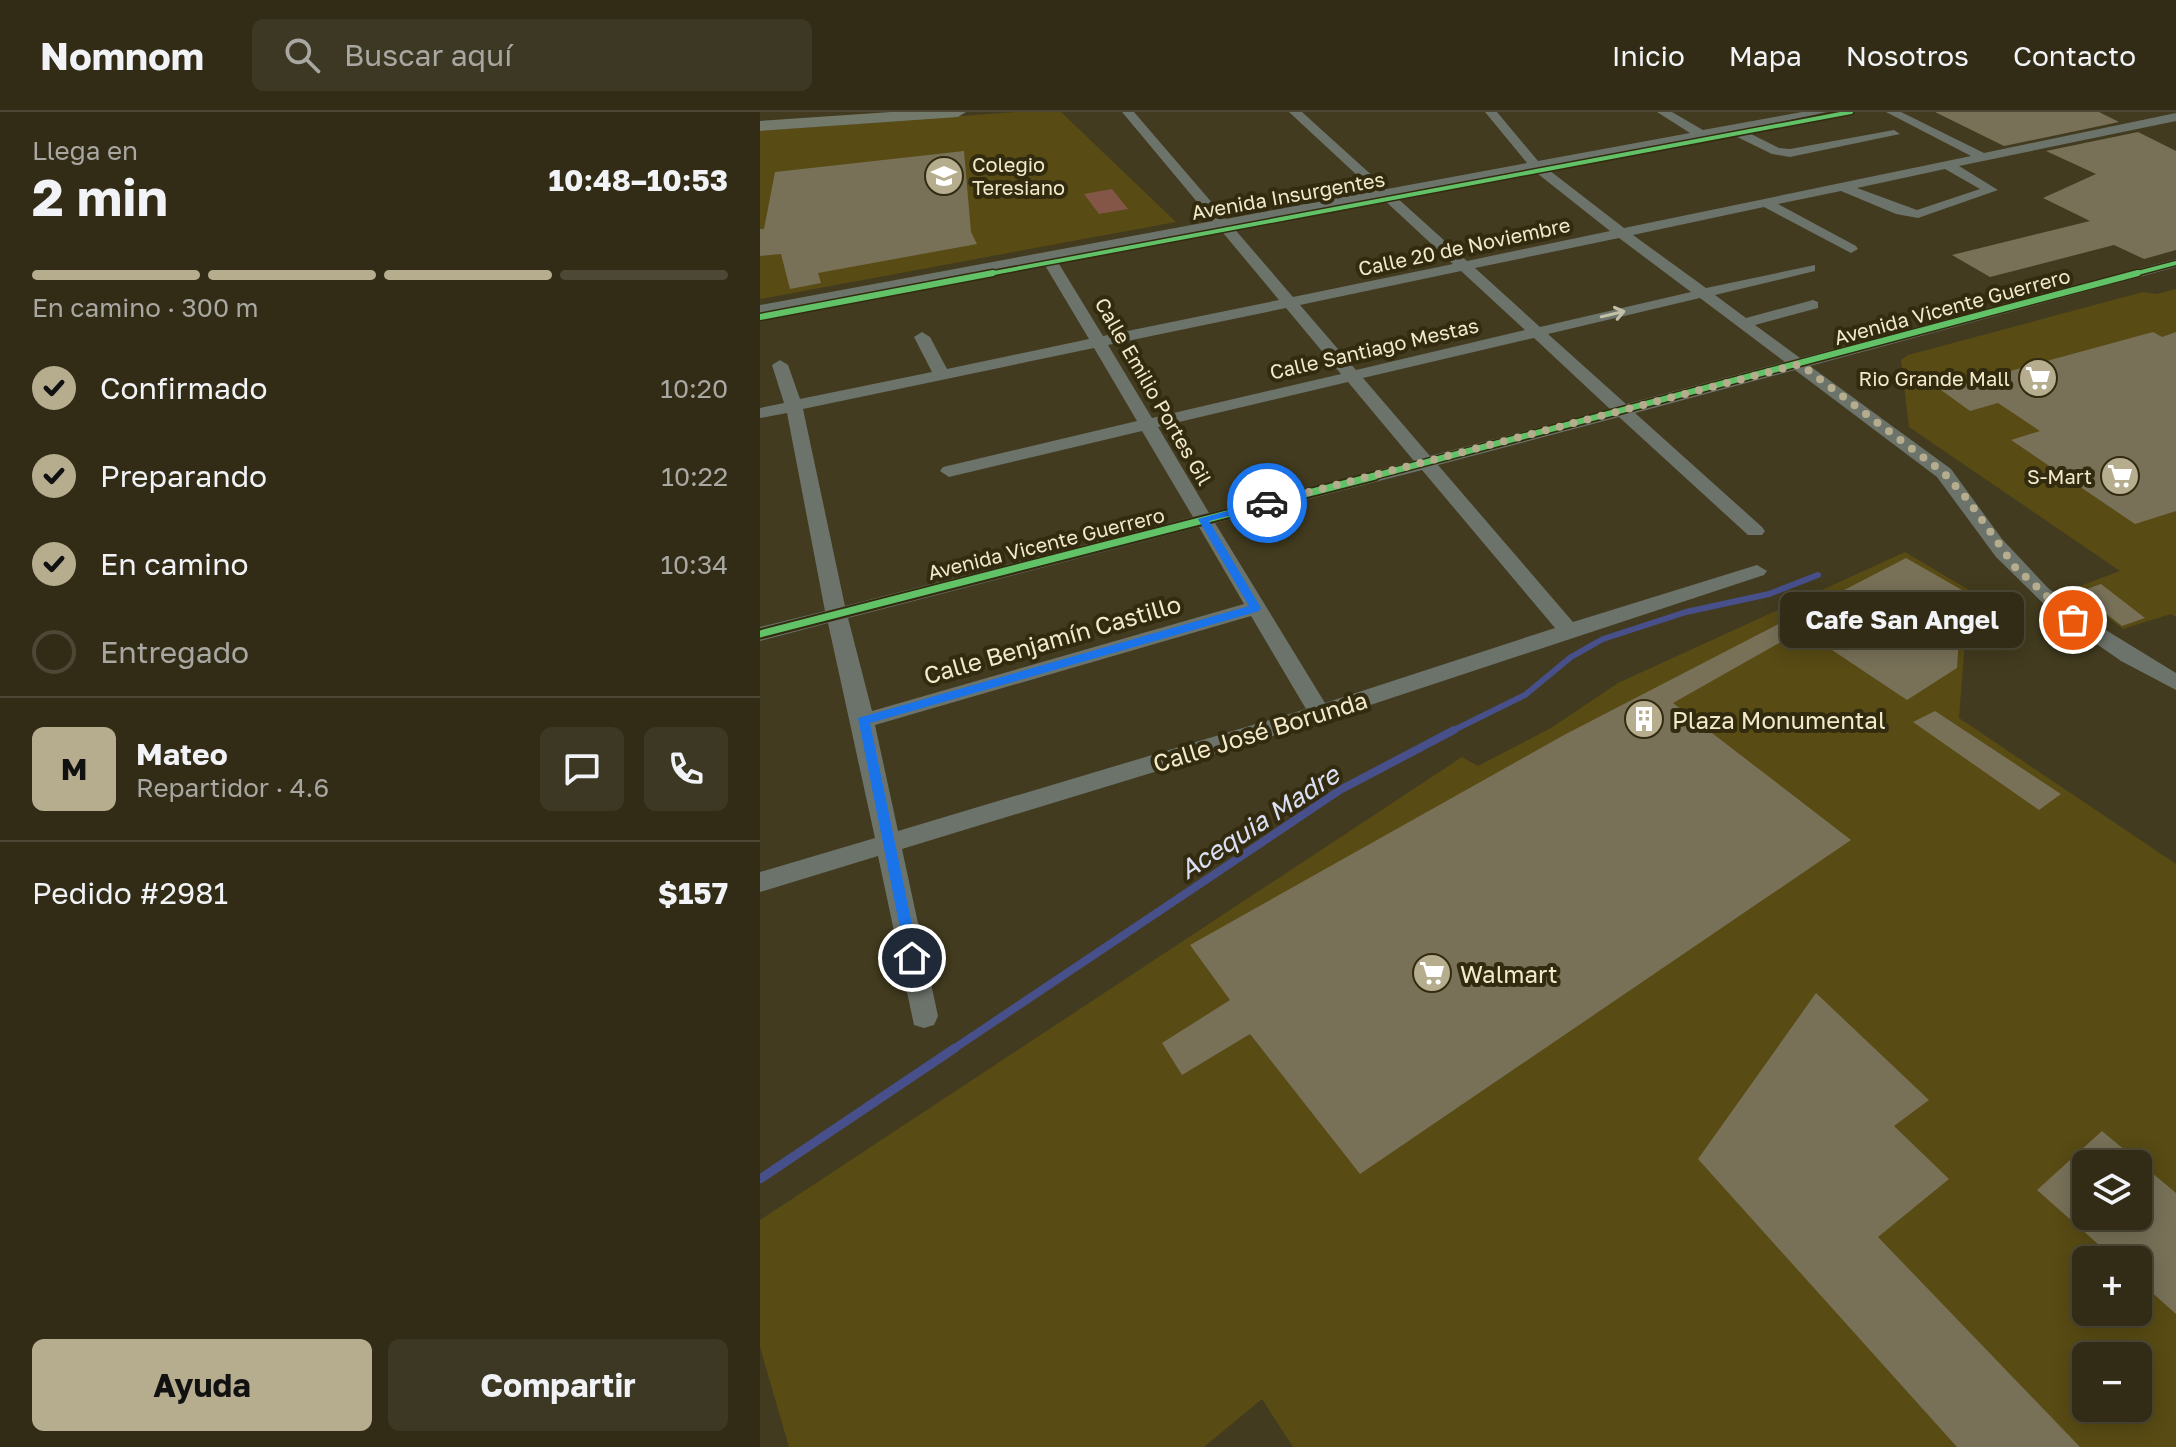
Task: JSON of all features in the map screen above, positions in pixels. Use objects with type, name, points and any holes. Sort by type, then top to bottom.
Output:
[{"type":"main road","points":[[760,120],[870,112]]},
{"type":"main road","points":[[760,126],[958,112]]},
{"type":"street","points":[[1128,112],[1567,629]]},
{"type":"street","points":[[1295,112],[1755,531]]},
{"type":"street","points":[[1491,112],[1535,165],[1944,473],[1968,500],[2008,559],[2073,620],[2176,683]]},
{"type":"street","points":[[1663,112],[1701,134]]},
{"type":"street","name":"Avenida Insurgentes","points":[[760,310],[1821,112]]},
{"type":"street","points":[[1892,112],[1982,157]]},
{"type":"street","name":"Calle 20 de Noviembre","points":[[760,413],[2170,117]]},
{"type":"street","points":[[1731,129],[1780,152],[1802,152],[1894,134]]},
{"type":"street","points":[[1841,186],[1901,211],[1918,214],[1983,196],[1991,190],[1947,165]]},
{"type":"street","points":[[1764,202],[1851,249]]},
{"type":"street","name":"Calle Emilio Portes Gil","points":[[1047,256],[1102,343],[1255,608],[1320,713]]},
{"type":"street","name":"Avenida Vicente Guerrero","points":[[760,634],[1426,463],[1885,341],[1907,332],[2176,263]]},
{"type":"street","name":"Calle Santiago Mestas","points":[[949,471],[1810,268]]},
{"type":"street","name":"Avenida Vicente Guerrero","points":[[1885,341],[1929,339],[2176,275]]},
{"type":"street","points":[[1744,323],[1813,305]]},
{"type":"street","points":[[922,337],[942,375]]},
{"type":"street","points":[[780,365],[794,406],[924,1016]]},
{"type":"street","name":"Calle José Borunda","points":[[760,882],[1181,757],[1486,660],[1567,629],[1757,571]]},
{"type":"street","name":"Calle Benjamín Castillo","points":[[863,721],[1255,608]]},
{"type":"shaded area","name":"Colegio Teresiano","points":[[1015,112],[1061,112],[1176,222],[760,299],[760,131]]},
{"type":"shaded area","points":[[1112,189],[1128,209],[1099,214],[1084,194]]},
{"type":"shaded area","points":[[2176,289],[2176,617],[2171,614],[2123,629],[2072,589],[2120,571],[1909,427],[1901,360],[1908,355],[2143,292],[2157,294]]},
{"type":"shaded area","points":[[1905,552],[1969,590],[1959,718],[2176,864],[2176,1447],[1293,1447],[1262,1399],[1204,1447],[789,1447],[760,1347],[760,1220],[1462,757],[1478,766],[1551,728],[1618,683]]},
{"type":"building","points":[[1935,112],[2099,112],[2119,122],[2004,146]]},
{"type":"building","points":[[2138,132],[2176,151],[2176,250],[2144,259],[2114,245],[1990,277],[1952,255],[2090,221],[2043,198],[2096,174],[2046,151]]},
{"type":"building","points":[[964,151],[971,232],[977,244],[818,273],[821,283],[790,289],[781,254],[760,256],[760,229],[764,229],[775,172]]},
{"type":"building","name":"S-Mart","points":[[2153,332],[2162,337],[2176,332],[2176,511],[2135,524],[2011,440],[2040,431],[1998,403],[1970,411],[1941,390]]},
{"type":"building","name":"Walmart","points":[[1906,558],[1962,590],[1957,668],[1907,700],[1802,630],[1673,703],[1851,840],[1360,1174],[1250,1034],[1182,1075],[1162,1043],[1230,1000],[1190,945],[1564,735]]},
{"type":"building","points":[[2101,584],[2145,618],[2122,626],[2078,592]]},
{"type":"building","name":"Plaza Monumental","points":[[1935,711],[2061,794],[2039,810],[1913,722]]},
{"type":"building","points":[[1816,993],[1929,1100],[1894,1126],[1949,1179],[1878,1237],[2080,1447],[1957,1447],[1698,1159]]},
{"type":"building","points":[[2102,1131],[2125,1150],[2081,1150]]},
{"type":"building","points":[[2072,1158],[2072,1221],[2037,1190]]},
{"type":"building","points":[[2152,1173],[2176,1193],[2176,1314],[2152,1293],[2152,1246],[2100,1246],[2082,1230],[2152,1230]]},
{"type":"waterway","name":"Acequia Madre","points":[[1453,730],[1525,695],[1571,657],[1603,639],[1686,612],[1769,594],[1818,575]]},
{"type":"waterway","name":"Acequia Madre","points":[[952,1050],[1340,790],[1453,730]]},
{"type":"waterway","name":"Acequia Madre","points":[[760,1179],[955,1048]]},
{"type":"cycle path","points":[[760,317],[1851,112]]},
{"type":"cycle path","points":[[760,634],[1426,463],[2176,263]]},
{"type":"way so far","points":[[1267,503],[1800,364],[1944,473],[1968,500],[2015,567],[2073,620]]},
{"type":"place","name":"Colegio Teresiano","points":[[944,176]]},
{"type":"place","name":"Rio Grande Mall","points":[[2038,378]]},
{"type":"place","name":"S-Mart","points":[[2120,476]]},
{"type":"place","name":"Cafe San Angel","points":[[2073,620]]},
{"type":"place","name":"Plaza Monumental","points":[[1644,719]]},
{"type":"place","name":"Walmart","points":[[1432,973]]},
{"type":"route","points":[[912,958],[863,721],[1255,608],[1203,519],[1267,503]]}]
